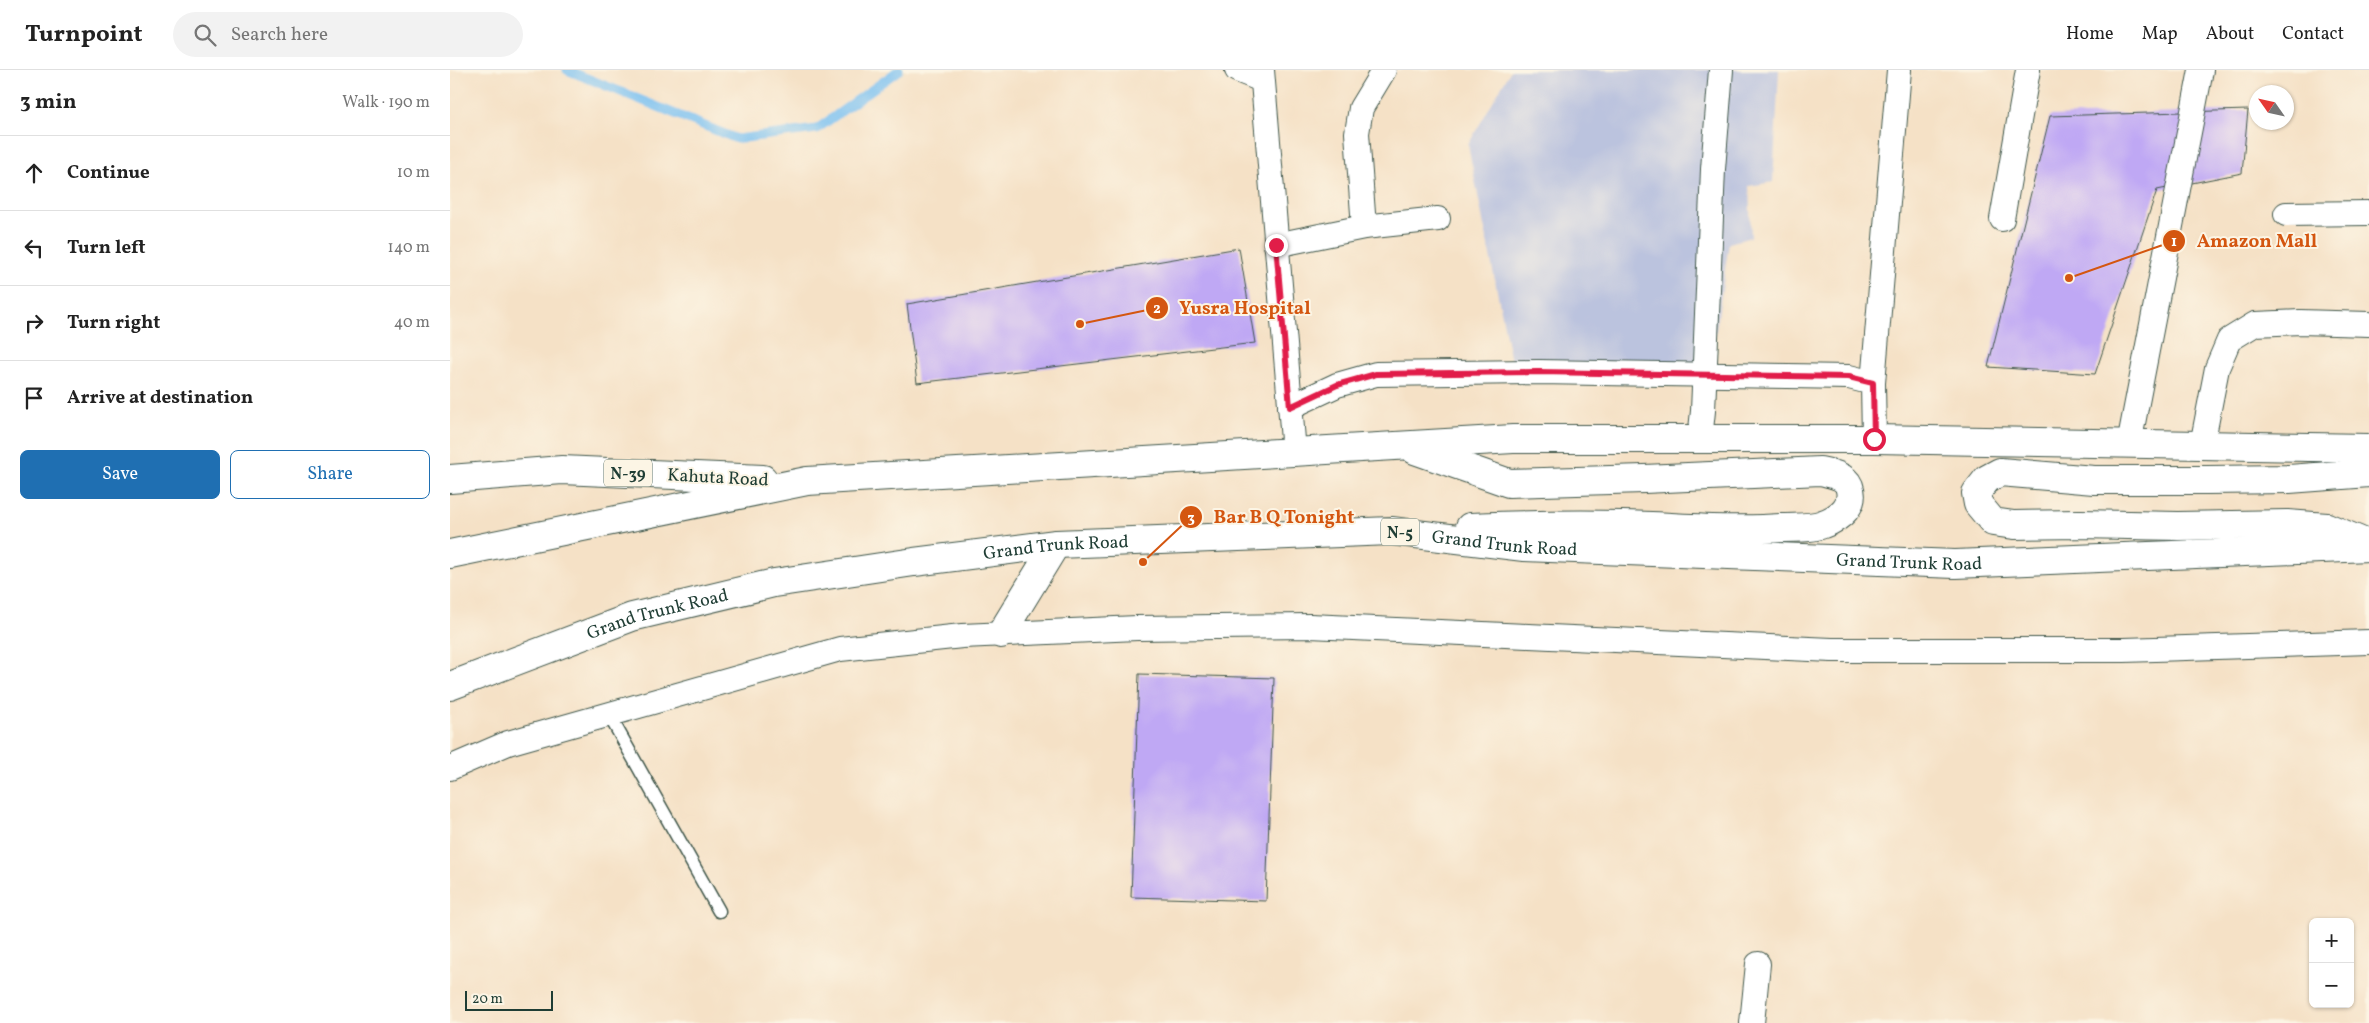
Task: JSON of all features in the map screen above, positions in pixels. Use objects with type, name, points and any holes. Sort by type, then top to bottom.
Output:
[{"type":"highway","points":[[450,554],[807,482],[1513,439],[1874,439],[2369,448]]},
{"type":"highway","points":[[1391,531],[1505,526],[1621,525],[1745,531],[1822,525],[1839,516],[1851,504],[1852,494],[1848,483],[1838,476],[1820,470],[1644,479],[1509,483],[1404,446]]},
{"type":"highway","name":"Kahuta Road","points":[[450,479],[562,470],[807,482]]},
{"type":"highway","points":[[2369,474],[2289,479],[2094,480],[2000,472],[1987,479],[1976,493],[1978,504],[1994,522],[2007,524],[2178,526],[2287,524],[2328,527],[2369,546]]},
{"type":"highway","name":"Grand Trunk Road","points":[[450,686],[632,617],[774,583],[914,562],[1056,544],[1391,531],[1524,547],[1955,564],[2369,546]]},
{"type":"highway","points":[[1000,634],[1056,544]]},
{"type":"street","points":[[1237,70],[1262,75],[1294,452]]},
{"type":"street","points":[[1364,227],[1358,133],[1361,108],[1384,70]]},
{"type":"street","points":[[1700,439],[1705,374],[1713,169],[1721,70]]},
{"type":"street","points":[[1874,439],[1873,383],[1899,70]]},
{"type":"street","points":[[2002,219],[2028,70]]},
{"type":"street","points":[[2129,444],[2201,70]]},
{"type":"street","points":[[2286,214],[2369,213]]},
{"type":"street","points":[[1276,245],[1364,227],[1438,219]]},
{"type":"street","points":[[2202,445],[2217,368],[2228,340],[2255,324],[2300,322],[2369,324]]},
{"type":"street","points":[[1290,407],[1337,385],[1376,374],[1538,372],[1705,374],[1849,377],[1873,383]]},
{"type":"street","points":[[450,768],[508,743],[608,713],[840,649],[1000,634],[1137,628],[1310,626],[1832,650],[2124,650],[2369,642]]},
{"type":"street","points":[[1752,1023],[1758,964]]},
{"type":"lane","points":[[608,713],[719,911]]},
{"type":"shaded area","points":[[1511,70],[1779,70],[1773,182],[1749,186],[1751,237],[1729,243],[1710,370],[1511,361],[1468,145]]},
{"type":"building","points":[[2248,110],[2242,173],[2157,190],[2095,374],[1988,367],[2050,116]]},
{"type":"building","points":[[1239,248],[1255,343],[917,383],[907,304]]},
{"type":"building","points":[[1139,674],[1274,678],[1266,901],[1131,897]]},
{"type":"waterway","points":[[567,70],[737,139],[817,129],[899,70]]},
{"type":"place","name":"Amazon Mall","points":[[2069,278]]},
{"type":"place","name":"Yusra Hospital","points":[[1080,324]]},
{"type":"place","name":"Bar B Q Tonight","points":[[1143,562]]},
{"type":"route","points":[[1276,245],[1290,407],[1337,385],[1376,374],[1538,372],[1849,377],[1873,383],[1874,439]]}]
